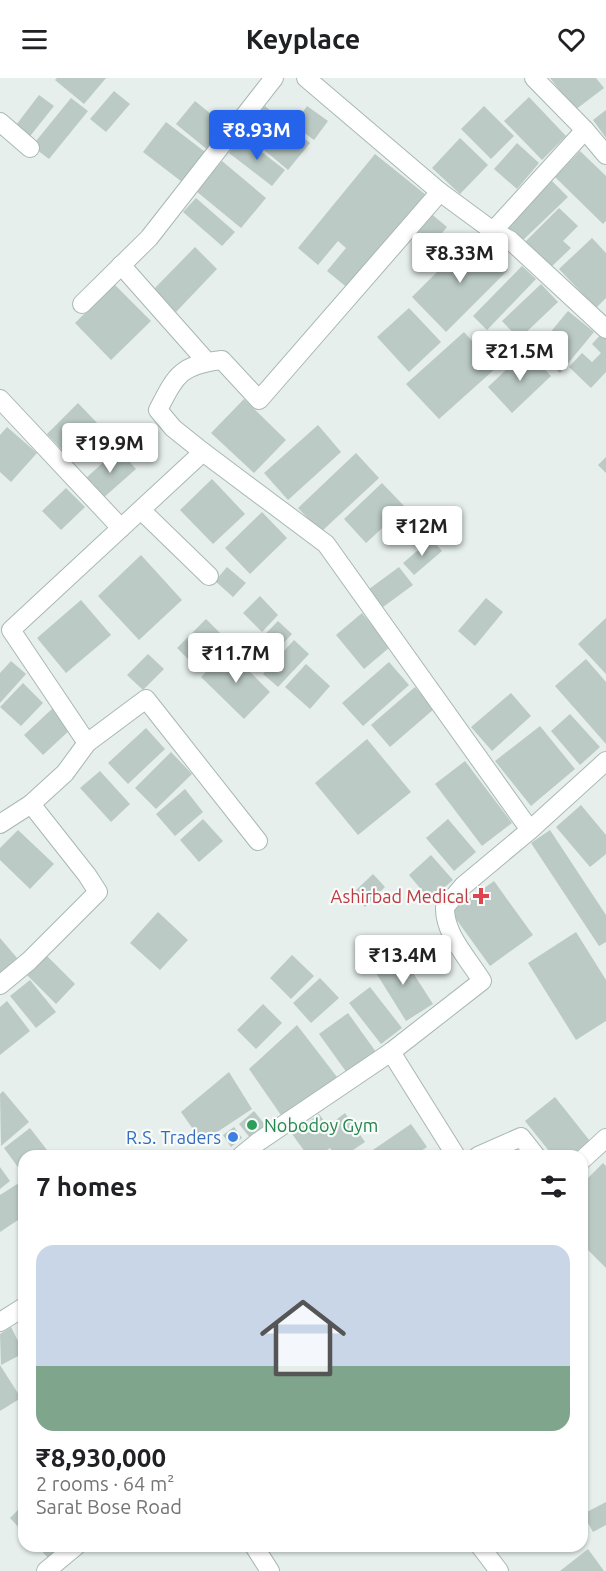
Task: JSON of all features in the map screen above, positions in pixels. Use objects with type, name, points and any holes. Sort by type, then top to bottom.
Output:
[{"type":"street","points":[[82,304],[149,238],[274,78]]},
{"type":"street","points":[[306,78],[440,192],[493,231],[510,240],[606,328]]},
{"type":"street","points":[[534,78],[606,155]]},
{"type":"street","points":[[0,122],[30,148]]},
{"type":"street","points":[[493,231],[585,130]]},
{"type":"street","points":[[440,192],[259,400],[222,360],[196,364],[174,379],[158,410],[173,428],[203,452],[326,544],[530,830]]},
{"type":"street","points":[[121,265],[207,362]]},
{"type":"street","points":[[0,399],[121,528]]},
{"type":"street","points":[[87,742],[10,630],[203,452]]},
{"type":"street","points":[[141,510],[209,576]]},
{"type":"street","points":[[0,824],[31,804],[65,773],[87,742],[146,699],[258,841]]},
{"type":"street","points":[[248,1150],[391,1052],[482,981],[448,929],[444,918],[444,907],[463,886],[530,830],[606,761]]},
{"type":"street","points":[[0,985],[29,961],[98,892],[31,804]]},
{"type":"street","points":[[391,1052],[452,1150]]},
{"type":"street","points":[[492,1150],[521,1137],[531,1150]]},
{"type":"street","points":[[588,1154],[606,1138]]},
{"type":"street","points":[[0,1322],[18,1311]]},
{"type":"street","points":[[46,1571],[69,1552]]},
{"type":"street","points":[[258,1552],[270,1571]]},
{"type":"street","points":[[485,1552],[499,1571]]},
{"type":"building","points":[[57,78],[106,78],[84,104],[55,80]]},
{"type":"building","points":[[550,78],[596,78],[604,88],[575,110]]},
{"type":"building","points":[[114,91],[130,104],[106,132],[90,119]]},
{"type":"building","points":[[39,95],[54,106],[27,140],[13,129]]},
{"type":"building","points":[[529,97],[566,136],[542,160],[504,121]]},
{"type":"building","points":[[71,98],[88,111],[49,159],[32,146]]},
{"type":"building","points":[[195,101],[228,128],[209,151],[176,124]]},
{"type":"building","points":[[265,106],[310,143],[288,170],[243,132]]},
{"type":"building","points":[[307,106],[328,121],[314,140],[294,125]]},
{"type":"building","points":[[484,106],[514,136],[491,159],[461,129]]},
{"type":"building","points":[[606,110],[606,138],[593,120]]},
{"type":"building","points":[[166,122],[209,155],[186,185],[143,152]]},
{"type":"building","points":[[241,136],[285,170],[272,186],[229,153]]},
{"type":"building","points":[[460,138],[488,165],[460,194],[432,168]]},
{"type":"building","points":[[517,143],[539,163],[517,189],[494,169]]},
{"type":"building","points":[[580,151],[606,176],[606,221],[603,224],[555,177]]},
{"type":"building","points":[[375,154],[426,195],[349,289],[327,271],[346,248],[338,241],[318,265],[298,248]]},
{"type":"building","points":[[222,161],[266,198],[241,228],[196,191]]},
{"type":"building","points":[[552,181],[568,197],[521,242],[505,226]]},
{"type":"building","points":[[196,198],[235,232],[222,246],[183,212]]},
{"type":"building","points":[[559,208],[578,226],[563,241],[571,248],[549,269],[523,244]]},
{"type":"building","points":[[429,212],[447,227],[428,250],[410,236]]},
{"type":"building","points":[[473,236],[508,270],[446,332],[412,297]]},
{"type":"building","points":[[592,238],[606,253],[606,298],[596,308],[559,269]]},
{"type":"building","points":[[195,247],[217,269],[176,312],[153,290]]},
{"type":"building","points":[[522,266],[536,279],[487,330],[473,316]]},
{"type":"building","points":[[114,284],[151,321],[111,360],[75,323]]},
{"type":"building","points":[[541,284],[558,302],[519,339],[502,321]]},
{"type":"building","points":[[409,308],[441,342],[409,372],[377,337]]},
{"type":"building","points":[[568,311],[594,332],[560,373],[534,352]]},
{"type":"building","points":[[464,332],[496,368],[439,419],[406,384]]},
{"type":"building","points":[[603,332],[606,334],[606,372],[591,388],[569,367],[582,353],[592,362],[601,353],[592,344]]},
{"type":"building","points":[[527,350],[551,376],[512,413],[488,387]]},
{"type":"building","points":[[244,399],[286,440],[254,473],[211,433]]},
{"type":"building","points":[[78,403],[98,424],[66,454],[47,434]]},
{"type":"building","points":[[318,425],[341,452],[288,500],[264,473]]},
{"type":"building","points":[[7,427],[37,453],[11,482],[0,472],[0,435]]},
{"type":"building","points":[[118,449],[136,469],[102,499],[85,479]]},
{"type":"building","points":[[356,453],[379,478],[321,532],[298,508]]},
{"type":"building","points":[[606,457],[606,473],[598,465]]},
{"type":"building","points":[[212,479],[245,514],[213,544],[180,510]]},
{"type":"building","points":[[382,483],[405,507],[366,543],[344,519]]},
{"type":"building","points":[[66,488],[85,507],[61,530],[42,511]]},
{"type":"building","points":[[262,512],[287,538],[250,574],[225,548]]},
{"type":"building","points":[[431,539],[442,551],[414,575],[403,563]]},
{"type":"building","points":[[141,555],[182,600],[139,640],[98,596]]},
{"type":"building","points":[[227,567],[246,583],[233,597],[215,581]]},
{"type":"building","points":[[399,567],[413,585],[379,610],[365,592]]},
{"type":"building","points":[[260,596],[278,615],[262,632],[243,613]]},
{"type":"building","points":[[486,598],[503,612],[475,646],[458,631]]},
{"type":"building","points":[[81,600],[111,635],[66,673],[37,638]]},
{"type":"building","points":[[362,613],[390,647],[364,669],[336,635]]},
{"type":"building","points":[[606,618],[606,674],[578,644]]},
{"type":"building","points":[[206,619],[229,642],[200,671],[177,648]]},
{"type":"building","points":[[278,621],[292,634],[256,672],[242,658]]},
{"type":"building","points":[[294,640],[309,654],[278,687],[263,674]]},
{"type":"building","points":[[228,650],[270,692],[244,719],[201,677]]},
{"type":"building","points":[[148,654],[164,669],[143,690],[127,675]]},
{"type":"building","points":[[586,659],[606,682],[606,744],[555,686]]},
{"type":"building","points":[[11,661],[26,674],[0,703],[0,673]]},
{"type":"building","points":[[389,662],[409,685],[363,726],[342,703]]},
{"type":"building","points":[[306,664],[330,686],[310,709],[285,687]]},
{"type":"building","points":[[23,683],[43,703],[21,726],[0,707]]},
{"type":"building","points":[[415,687],[434,709],[390,747],[371,725]]},
{"type":"building","points":[[511,693],[531,716],[492,751],[471,727]]},
{"type":"building","points":[[53,708],[72,728],[43,755],[24,735]]},
{"type":"building","points":[[570,714],[600,747],[580,765],[551,731]]},
{"type":"building","points":[[540,726],[575,769],[531,806],[495,761]]},
{"type":"building","points":[[146,728],[165,749],[128,784],[108,763]]},
{"type":"building","points":[[367,739],[411,792],[358,835],[315,783]]},
{"type":"building","points":[[171,752],[192,774],[156,809],[135,788]]},
{"type":"building","points":[[465,761],[512,823],[482,846],[435,784]]},
{"type":"building","points":[[100,771],[130,804],[111,822],[80,788]]},
{"type":"building","points":[[185,789],[203,812],[175,836],[156,814]]},
{"type":"building","points":[[581,805],[606,835],[606,854],[590,867],[556,827]]},
{"type":"building","points":[[203,819],[223,841],[199,862],[180,840]]},
{"type":"building","points":[[448,819],[476,852],[454,871],[426,838]]},
{"type":"building","points":[[18,830],[54,864],[30,889],[0,860],[0,848]]},
{"type":"building","points":[[550,830],[606,915],[606,942],[599,946],[531,843]]},
{"type":"building","points":[[431,855],[453,880],[430,900],[409,875]]},
{"type":"building","points":[[373,874],[385,887],[365,907],[353,893]]},
{"type":"building","points":[[494,881],[533,935],[490,966],[451,912]]},
{"type":"building","points":[[158,912],[188,940],[160,970],[130,943]]},
{"type":"building","points":[[576,932],[606,980],[606,1021],[576,1040],[528,963]]},
{"type":"building","points":[[0,938],[17,958],[2,971],[6,975],[0,980]]},
{"type":"building","points":[[399,951],[433,1004],[406,1021],[373,968]]},
{"type":"building","points":[[43,952],[75,984],[56,1004],[24,972]]},
{"type":"building","points":[[292,955],[314,976],[291,999],[270,978]]},
{"type":"building","points":[[320,978],[339,998],[311,1023],[293,1003]]},
{"type":"building","points":[[30,980],[56,1012],[36,1028],[10,996]]},
{"type":"building","points":[[370,987],[402,1028],[381,1044],[349,1003]]},
{"type":"building","points":[[7,1001],[30,1031],[0,1055],[0,1007]]},
{"type":"building","points":[[263,1004],[282,1023],[256,1049],[237,1030]]},
{"type":"building","points":[[348,1013],[376,1052],[347,1073],[319,1034]]},
{"type":"building","points":[[297,1025],[337,1077],[283,1118],[249,1069]]},
{"type":"building","points":[[229,1072],[252,1109],[202,1142],[181,1112]]},
{"type":"building","points":[[3,1091],[29,1122],[1,1146],[0,1094]]},
{"type":"building","points":[[555,1097],[590,1141],[579,1150],[548,1150],[525,1121]]},
{"type":"building","name":"Nobodoy Gym","points":[[254,1111],[266,1126],[251,1139],[239,1124]]},
{"type":"building","points":[[345,1113],[365,1142],[353,1150],[332,1150],[330,1148],[304,1150],[292,1134],[319,1114],[328,1126]]},
{"type":"building","points":[[411,1124],[427,1147],[422,1150],[373,1150]]},
{"type":"building","name":"R.S. Traders","points":[[234,1127],[242,1138],[231,1147],[223,1135]]},
{"type":"building","points":[[30,1128],[47,1150],[18,1150],[18,1167],[4,1148]]},
{"type":"building","points":[[603,1163],[606,1166],[606,1268],[588,1250],[588,1178]]},
{"type":"building","points":[[0,1167],[10,1181],[0,1189]]},
{"type":"building","points":[[18,1184],[18,1220],[0,1232],[0,1195]]},
{"type":"building","points":[[11,1327],[18,1341],[18,1356],[1,1365],[0,1334]]},
{"type":"building","points":[[0,1365],[18,1393],[18,1400],[0,1411]]},
{"type":"building","points":[[606,1502],[606,1525],[593,1532],[588,1523],[588,1511]]},
{"type":"building","points":[[18,1510],[18,1527],[10,1518]]},
{"type":"building","points":[[588,1549],[604,1571],[560,1571],[584,1552],[588,1552]]},
{"type":"building","points":[[43,1552],[61,1552],[51,1561]]},
{"type":"place","name":"Ashirbad Medical","points":[[481,896]]},
{"type":"place","name":"Nobodoy Gym","points":[[252,1125]]},
{"type":"place","name":"R.S. Traders","points":[[233,1137]]}]
